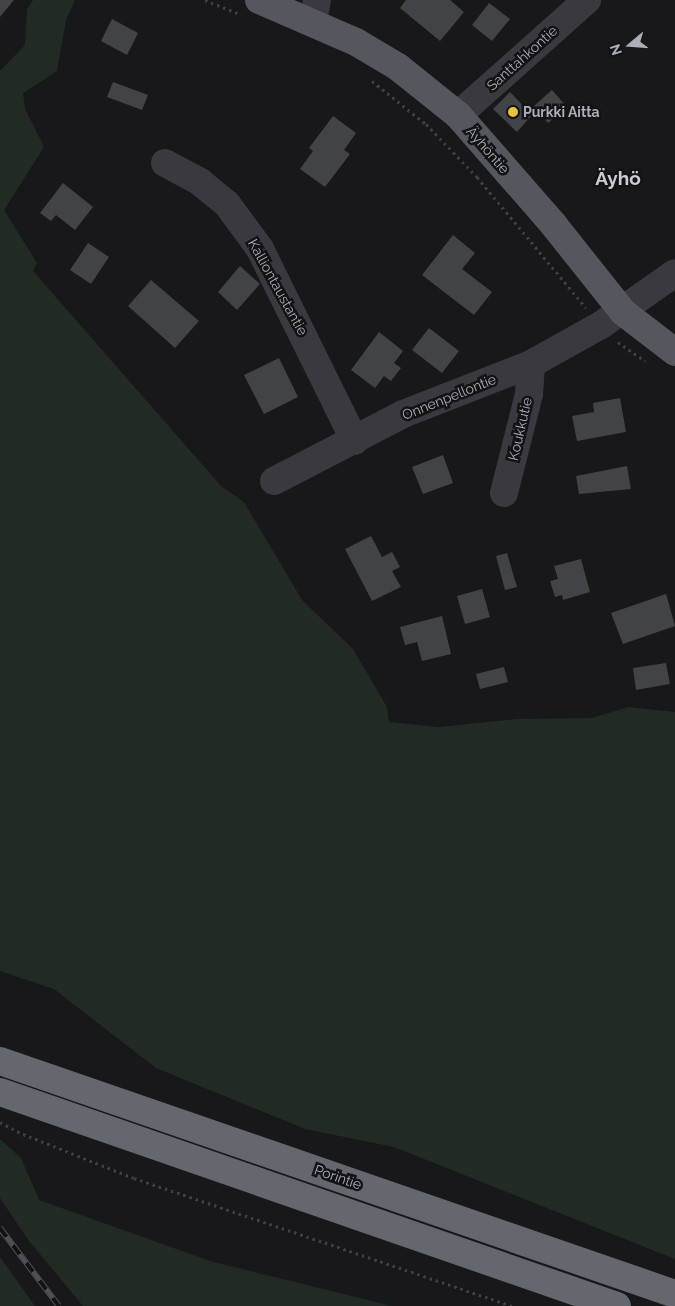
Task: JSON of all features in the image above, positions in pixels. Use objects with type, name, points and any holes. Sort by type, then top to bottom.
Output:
[{"type":"highway","name":"Porintie","points":[[0,1061],[675,1294]]},
{"type":"highway","points":[[0,1092],[617,1306]]},
{"type":"main road","name":"Äyhöntie","points":[[251,8],[315,11],[356,42],[398,67],[458,115],[553,224],[612,318],[664,359]]},
{"type":"street","name":"Santtahkontie","points":[[458,115],[587,0]]},
{"type":"street","name":"Kalliontaustantie","points":[[164,162],[200,182],[227,204],[260,249],[355,441]]},
{"type":"street","name":"Onnenpellontie","points":[[274,481],[355,441],[403,414],[531,364],[612,318],[675,273]]},
{"type":"street","name":"Koukkutie","points":[[504,493],[529,394],[531,364]]},
{"type":"path","points":[[205,0],[251,8]]},
{"type":"path","points":[[368,78],[431,129],[612,318],[625,349],[664,359]]},
{"type":"path","points":[[0,1122],[23,1134],[134,1178],[512,1306]]},
{"type":"shaded area","points":[[33,0],[75,0],[66,20],[57,71],[23,93],[25,109],[44,147],[4,210],[37,263],[33,271],[221,486],[244,502],[302,600],[353,649],[387,707],[389,722],[438,727],[518,719],[592,718],[628,707],[675,712],[675,1259],[394,1147],[305,1129],[156,1068],[54,989],[0,971],[0,71],[25,45],[27,9]]},
{"type":"shaded area","points":[[0,1139],[21,1158],[39,1200],[210,1261],[392,1306],[83,1306],[29,1241],[0,1198]]},
{"type":"shaded area","points":[[0,1257],[35,1306],[0,1306]]},
{"type":"building","points":[[0,0],[14,0],[0,17]]},
{"type":"building","points":[[406,0],[450,0],[464,12],[440,41],[400,8]]},
{"type":"building","points":[[489,3],[510,19],[492,41],[472,25]]},
{"type":"building","points":[[112,19],[138,33],[127,55],[101,41]]},
{"type":"building","points":[[113,82],[148,95],[142,110],[107,97]]},
{"type":"building","points":[[552,90],[567,107],[548,123],[534,106]]},
{"type":"building","name":"Purkki Aitta","points":[[510,92],[532,115],[517,132],[493,109]]},
{"type":"building","points":[[333,116],[356,133],[344,150],[350,154],[325,187],[300,169],[313,151],[309,148]]},
{"type":"building","points":[[63,183],[93,207],[75,230],[56,215],[51,221],[40,213]]},
{"type":"building","points":[[453,235],[475,253],[462,269],[492,292],[474,315],[422,275]]},
{"type":"building","points":[[88,243],[109,257],[91,284],[70,270]]},
{"type":"building","points":[[240,266],[260,284],[237,310],[218,292]]},
{"type":"building","points":[[151,280],[199,321],[175,348],[128,306]]},
{"type":"building","points":[[429,328],[459,351],[442,373],[412,350]]},
{"type":"building","points":[[379,332],[403,351],[394,363],[401,368],[391,381],[384,376],[375,388],[351,370]]},
{"type":"building","points":[[279,358],[298,397],[264,414],[244,375]]},
{"type":"building","points":[[620,398],[626,432],[577,441],[572,416],[594,412],[593,403]]},
{"type":"building","points":[[443,455],[453,483],[423,494],[412,467]]},
{"type":"building","points":[[627,466],[631,489],[579,494],[576,476]]},
{"type":"building","points":[[371,536],[382,557],[392,552],[400,567],[392,571],[401,587],[372,601],[345,549]]},
{"type":"building","points":[[507,553],[517,587],[505,590],[496,556]]},
{"type":"building","points":[[581,559],[590,592],[563,600],[562,595],[555,597],[550,581],[558,579],[554,566]]},
{"type":"building","points":[[482,589],[490,617],[465,624],[457,596]]},
{"type":"building","points":[[666,594],[675,626],[623,644],[611,613]]},
{"type":"building","points":[[442,616],[451,654],[422,661],[417,642],[405,645],[400,627]]},
{"type":"building","points":[[666,663],[670,684],[636,690],[633,668]]},
{"type":"building","points":[[504,667],[508,682],[480,689],[476,674]]},
{"type":"railway","points":[[0,1228],[59,1306]]},
{"type":"place","name":"Purkki Aitta","points":[[513,112]]},
{"type":"district","name":"Äyhö","points":[[618,179]]}]
